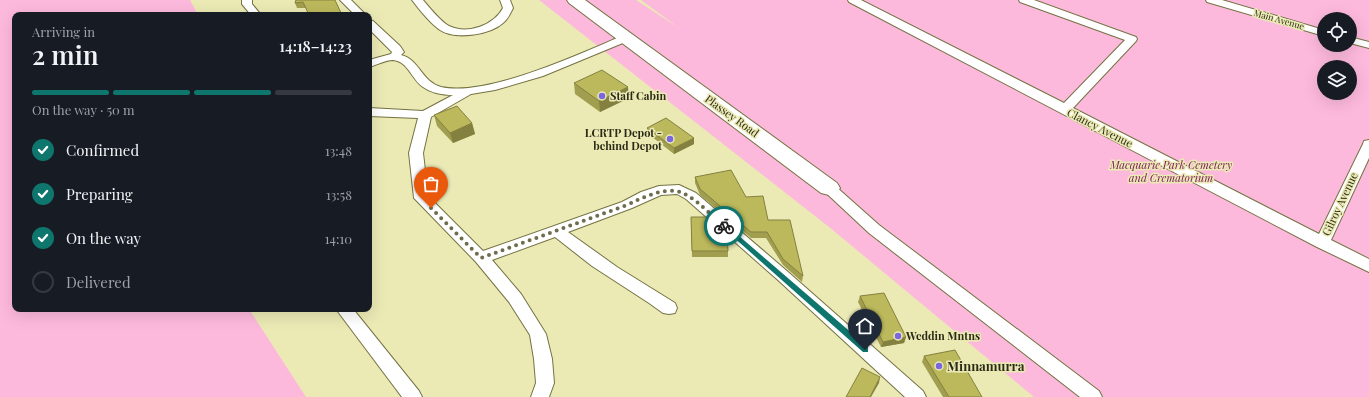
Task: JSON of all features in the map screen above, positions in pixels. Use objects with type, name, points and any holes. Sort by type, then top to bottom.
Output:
[{"type":"street","name":"Plassey Road","points":[[575,0],[829,188]]},
{"type":"lane","points":[[247,0],[247,4],[254,12]]},
{"type":"lane","points":[[345,0],[358,12]]},
{"type":"lane","points":[[417,0],[444,28],[463,32],[488,28],[506,16],[508,8],[505,0]]},
{"type":"lane","name":"Clancy Avenue","points":[[853,0],[1369,266]]},
{"type":"lane","points":[[1024,0],[1132,39],[1064,110]]},
{"type":"lane","name":"Main Avenue","points":[[1211,0],[1317,30]]},
{"type":"lane","points":[[372,26],[396,48],[398,52],[394,57]]},
{"type":"lane","points":[[372,63],[394,57],[404,58],[426,84],[438,90],[466,92],[509,83],[626,38]]},
{"type":"lane","points":[[1357,42],[1369,46]]},
{"type":"lane","points":[[372,112],[424,115],[466,92]]},
{"type":"lane","points":[[424,115],[416,153],[421,198],[481,258],[515,298],[538,334],[543,359],[545,383],[540,397]]},
{"type":"lane","name":"Gilroy Avenue","points":[[1322,243],[1369,144]]},
{"type":"lane","name":"Plassey Road","points":[[829,188],[886,238],[1093,397]]},
{"type":"lane","points":[[481,258],[627,205],[650,194],[665,190],[679,190],[691,196],[917,397]]},
{"type":"lane","points":[[556,230],[584,253],[615,275],[669,308]]},
{"type":"lane","points":[[346,312],[413,397]]},
{"type":"green space","points":[[0,0],[190,0],[196,12],[12,12],[12,312],[251,312],[306,397],[0,397]]},
{"type":"green space","name":"Macquarie Park Cemetery and Crematorium","points":[[539,0],[636,0],[679,28],[641,0],[1369,0],[1369,397],[1034,397],[829,227]]},
{"type":"building","points":[[296,0],[335,0],[341,12],[308,12],[303,2],[295,3]]},
{"type":"building","points":[[602,70],[628,87],[599,101],[574,83]]},
{"type":"building","points":[[457,106],[472,123],[450,133],[434,115]]},
{"type":"building","name":"LCRTP Depot - behind Depot","points":[[666,118],[694,138],[674,148],[647,128]]},
{"type":"building","points":[[731,170],[746,197],[763,196],[768,220],[790,220],[803,276],[783,259],[767,232],[751,232],[700,189],[695,177]]},
{"type":"building","points":[[691,217],[711,217],[730,233],[727,233],[728,251],[692,251]]},
{"type":"building","points":[[884,293],[906,337],[883,342],[860,296]]},
{"type":"building","points":[[955,350],[982,397],[949,397],[924,356]]},
{"type":"building","points":[[862,368],[880,377],[870,397],[846,397]]},
{"type":"way so far","points":[[431,208],[481,258],[627,205],[650,194],[665,190],[679,190],[691,196],[724,226]]},
{"type":"place","name":"Staff Cabin","points":[[602,96]]},
{"type":"place","name":"LCRTP Depot - behind Depot","points":[[670,139]]},
{"type":"place","name":"Weddin Mntns","points":[[898,336]]},
{"type":"place","name":"Minnamurra","points":[[939,366]]},
{"type":"route","points":[[724,226],[783,276],[865,350]]}]
